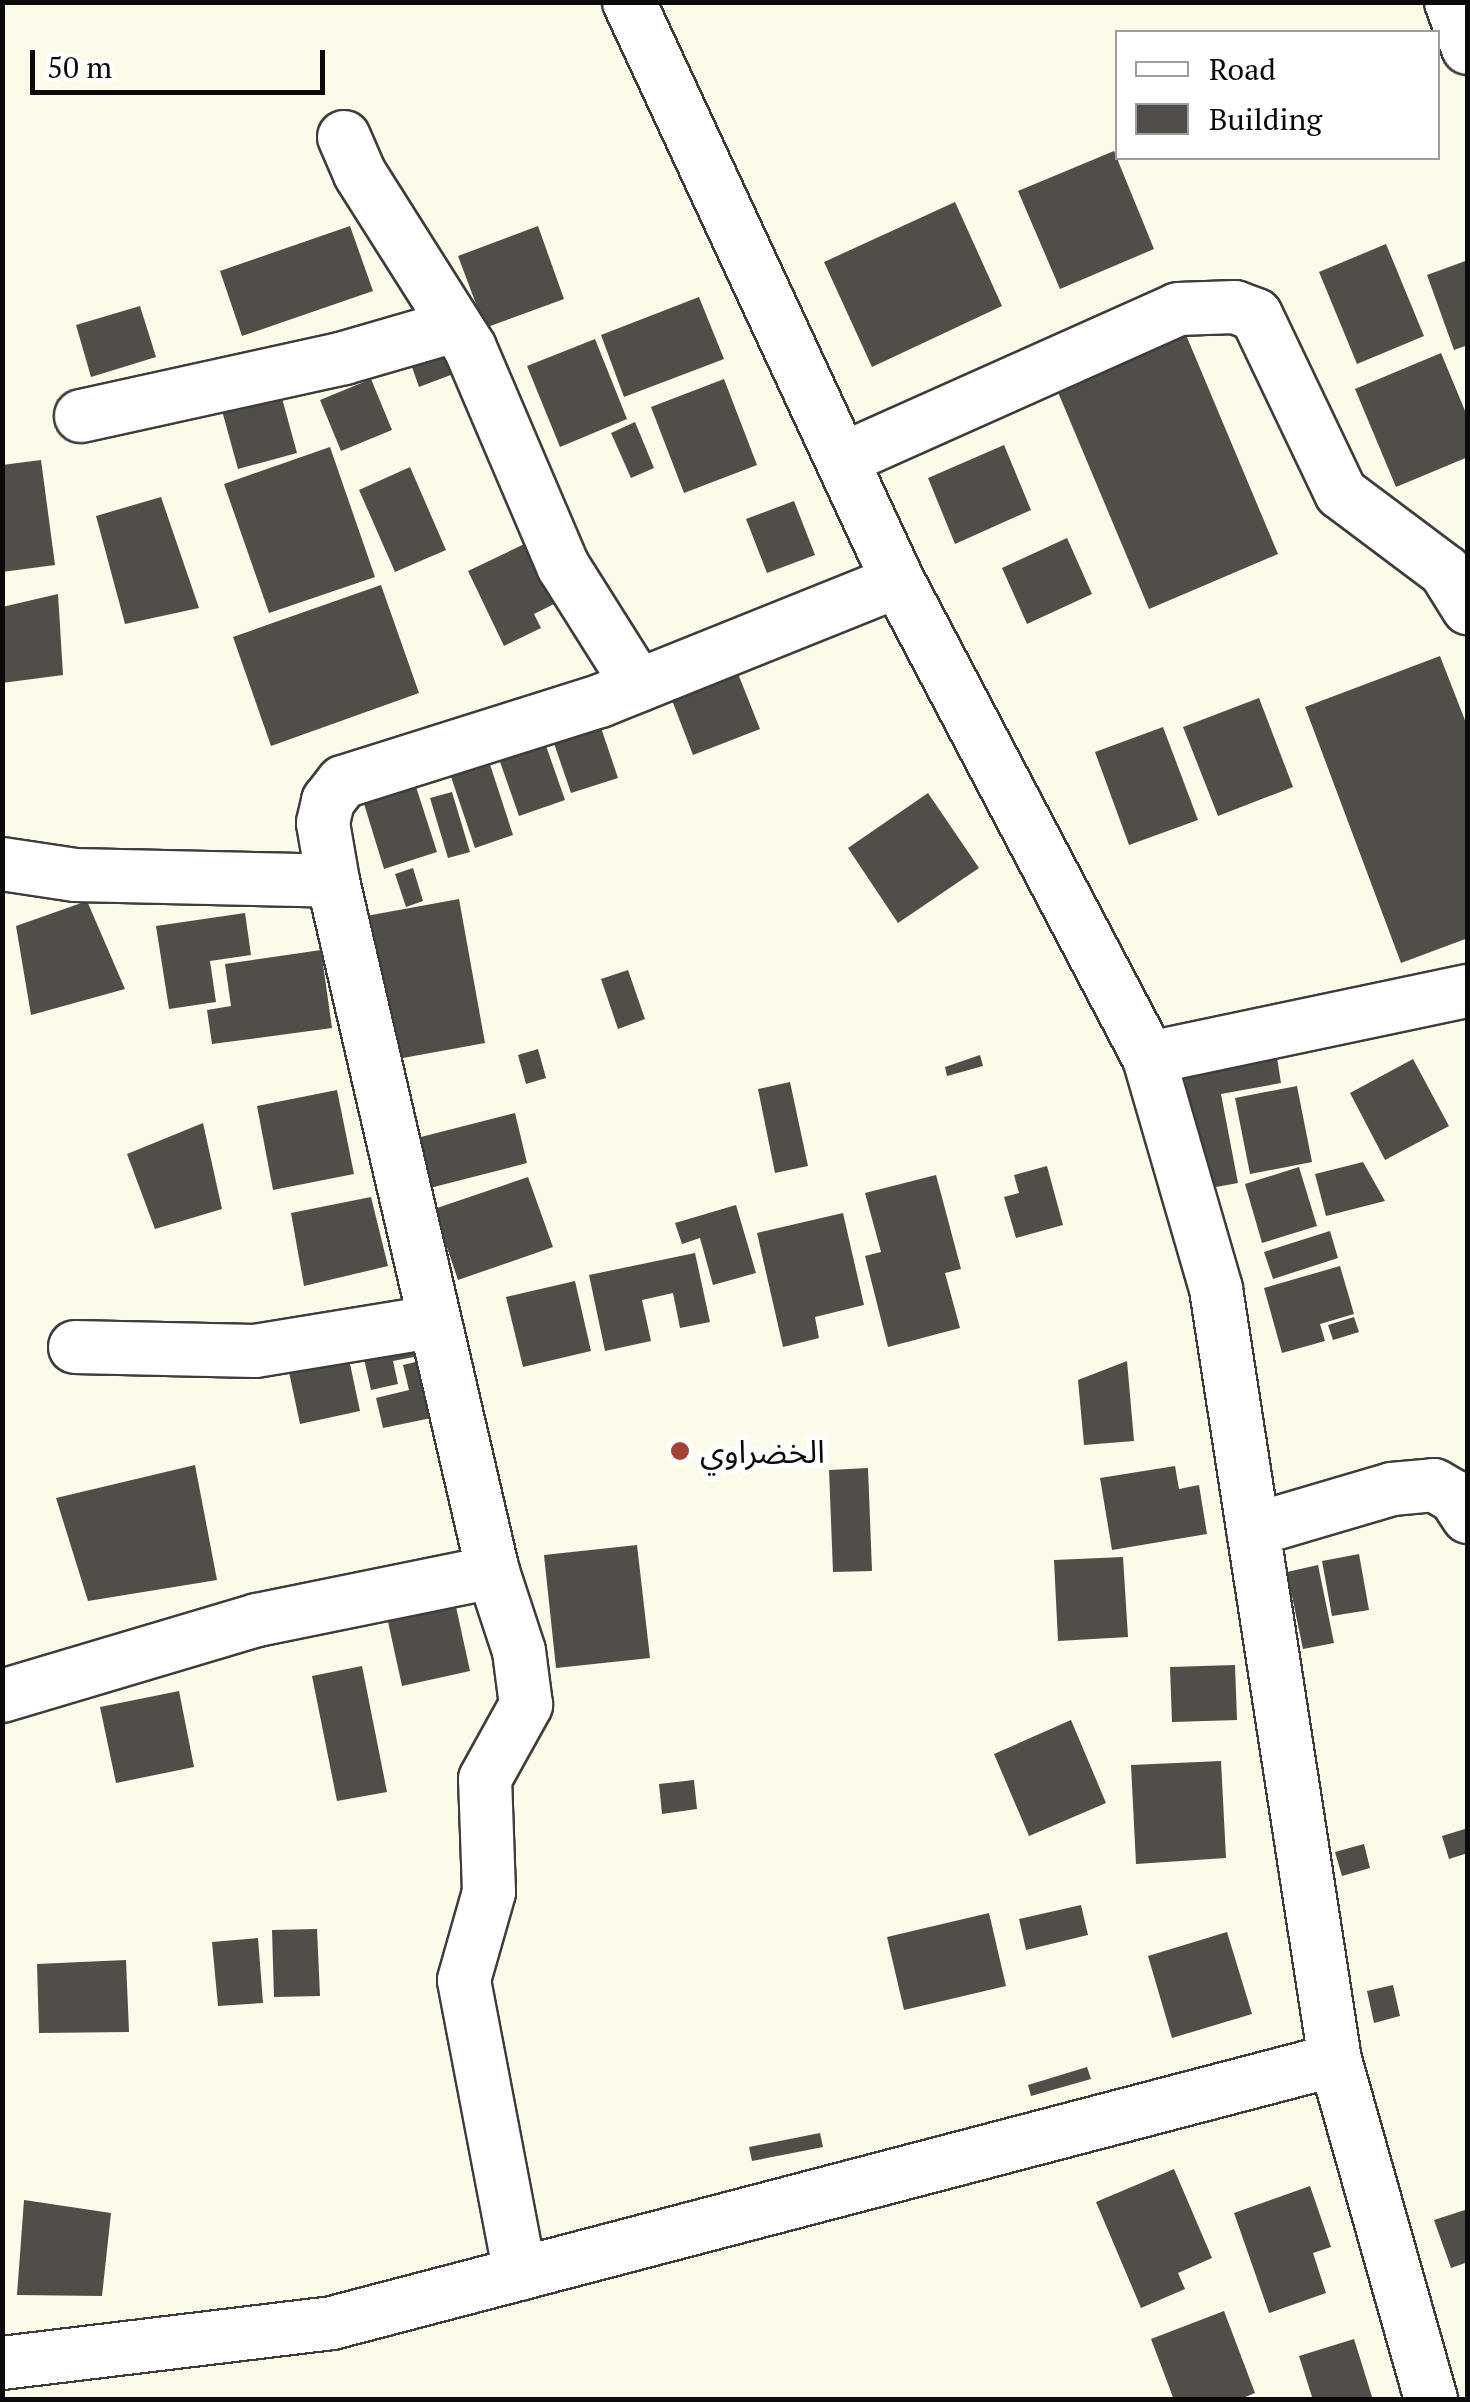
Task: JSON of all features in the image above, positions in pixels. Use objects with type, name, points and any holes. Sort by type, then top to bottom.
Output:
[{"type":"street","points":[[628,2],[898,581],[1149,1058],[1216,1289],[1334,2060],[1432,2400]]},
{"type":"street","points":[[1451,2],[1468,48]]},
{"type":"street","points":[[344,137],[494,393],[563,566],[638,685]]},
{"type":"street","points":[[843,459],[1178,308],[1235,307],[1256,315],[1341,493],[1445,571],[1468,608]]},
{"type":"street","points":[[81,416],[344,358],[454,326]]},
{"type":"street","points":[[520,2274],[464,1980],[488,1892],[485,1779],[526,1706],[519,1650],[493,1572],[432,1322],[323,823],[328,801],[343,782],[638,685],[898,581]]},
{"type":"street","points":[[2,864],[75,875],[333,881]]},
{"type":"street","points":[[1149,1058],[1468,991]]},
{"type":"street","points":[[75,1347],[255,1351],[432,1322]]},
{"type":"street","points":[[1252,1530],[1392,1489],[1434,1484],[1454,1497],[1468,1517]]},
{"type":"street","points":[[2,1696],[257,1620],[493,1572]]},
{"type":"street","points":[[2,2363],[332,2324],[1334,2060]]},
{"type":"building","points":[[1114,151],[1154,249],[1060,289],[1018,191]]},
{"type":"building","points":[[955,202],[1002,306],[872,367],[824,262]]},
{"type":"building","points":[[350,226],[373,291],[242,336],[220,271]]},
{"type":"building","points":[[538,226],[564,299],[485,328],[458,256]]},
{"type":"building","points":[[1386,244],[1424,336],[1357,364],[1319,272]]},
{"type":"building","points":[[1468,260],[1468,345],[1454,350],[1427,275]]},
{"type":"building","points":[[699,297],[724,359],[624,397],[601,335]]},
{"type":"building","points":[[140,306],[156,357],[91,377],[76,325]]},
{"type":"building","points":[[1181,323],[1278,554],[1149,609],[1052,378]]},
{"type":"building","points":[[444,337],[456,373],[419,387],[406,350]]},
{"type":"building","points":[[595,339],[627,419],[560,447],[527,366]]},
{"type":"building","points":[[1441,353],[1468,418],[1468,457],[1396,487],[1355,389]]},
{"type":"building","points":[[371,379],[392,430],[341,451],[320,400]]},
{"type":"building","points":[[724,379],[757,465],[684,493],[651,407]]},
{"type":"building","points":[[277,380],[297,453],[238,469],[218,396]]},
{"type":"building","points":[[635,422],[654,468],[631,478],[611,433]]},
{"type":"building","points":[[1004,445],[1031,510],[955,544],[928,478]]},
{"type":"building","points":[[330,447],[375,577],[269,613],[224,484]]},
{"type":"building","points":[[41,460],[55,565],[2,572],[2,465]]},
{"type":"building","points":[[410,467],[446,550],[395,572],[359,490]]},
{"type":"building","points":[[161,497],[199,608],[125,624],[96,516]]},
{"type":"building","points":[[794,501],[815,555],[767,573],[746,519]]},
{"type":"building","points":[[537,538],[566,598],[534,614],[541,628],[504,646],[468,571]]},
{"type":"building","points":[[1067,538],[1092,594],[1027,624],[1002,568]]},
{"type":"building","points":[[381,585],[419,693],[271,746],[233,637]]},
{"type":"building","points":[[58,594],[63,675],[2,683],[2,607]]},
{"type":"building","points":[[731,656],[760,729],[693,755],[665,682]]},
{"type":"building","points":[[1440,656],[1468,728],[1468,938],[1401,963],[1305,707]]},
{"type":"building","points":[[1259,698],[1293,787],[1218,816],[1183,727]]},
{"type":"building","points":[[594,707],[618,778],[571,793],[547,723]]},
{"type":"building","points":[[538,723],[565,800],[519,816],[492,739]]},
{"type":"building","points":[[1163,727],[1198,820],[1129,845],[1095,752]]},
{"type":"building","points":[[483,743],[513,835],[475,848],[444,756]]},
{"type":"building","points":[[409,765],[437,852],[384,869],[357,781]]},
{"type":"building","points":[[452,792],[470,852],[448,858],[430,798]]},
{"type":"building","points":[[928,793],[979,868],[898,923],[848,848]]},
{"type":"building","points":[[413,868],[423,901],[406,907],[395,874]]},
{"type":"building","points":[[459,899],[485,1043],[392,1060],[366,916]]},
{"type":"building","points":[[87,901],[125,989],[31,1015],[16,926]]},
{"type":"building","points":[[245,913],[251,955],[210,961],[216,1002],[169,1009],[156,926]]},
{"type":"building","points":[[321,950],[332,1028],[212,1044],[207,1010],[231,1006],[225,964]]},
{"type":"building","points":[[628,970],[645,1019],[618,1029],[601,979]]},
{"type":"building","points":[[1275,1045],[1281,1083],[1221,1094],[1238,1183],[1205,1189],[1182,1063]]},
{"type":"building","points":[[538,1049],[546,1078],[526,1084],[518,1055]]},
{"type":"building","points":[[980,1055],[983,1066],[947,1076],[945,1067]]},
{"type":"building","points":[[1413,1059],[1449,1126],[1385,1160],[1350,1093]]},
{"type":"building","points":[[790,1082],[808,1166],[775,1173],[758,1089]]},
{"type":"building","points":[[1297,1086],[1312,1162],[1250,1174],[1235,1098]]},
{"type":"building","points":[[337,1090],[354,1174],[273,1190],[257,1106]]},
{"type":"building","points":[[515,1113],[527,1163],[426,1189],[413,1139]]},
{"type":"building","points":[[203,1123],[222,1209],[155,1229],[127,1154]]},
{"type":"building","points":[[1363,1162],[1385,1201],[1326,1216],[1315,1174]]},
{"type":"building","points":[[1047,1166],[1063,1225],[1016,1238],[1004,1197],[1019,1193],[1014,1175]]},
{"type":"building","points":[[1299,1167],[1317,1226],[1262,1243],[1245,1184]]},
{"type":"building","points":[[936,1175],[961,1269],[945,1273],[960,1328],[888,1347],[865,1256],[881,1252],[865,1193]]},
{"type":"building","points":[[528,1177],[553,1247],[458,1280],[434,1209]]},
{"type":"building","points":[[371,1197],[388,1266],[304,1286],[291,1213]]},
{"type":"building","points":[[736,1205],[756,1273],[713,1285],[700,1238],[682,1244],[675,1223]]},
{"type":"building","points":[[843,1213],[864,1305],[815,1317],[819,1338],[783,1347],[757,1233]]},
{"type":"building","points":[[1330,1231],[1338,1258],[1273,1279],[1264,1252]]},
{"type":"building","points":[[695,1253],[710,1322],[680,1328],[673,1293],[642,1300],[651,1341],[605,1351],[589,1275]]},
{"type":"building","points":[[1340,1266],[1354,1314],[1320,1324],[1325,1341],[1282,1353],[1264,1288]]},
{"type":"building","points":[[575,1281],[591,1351],[523,1367],[506,1297]]},
{"type":"building","points":[[1354,1317],[1359,1332],[1333,1340],[1328,1325]]},
{"type":"building","points":[[414,1329],[419,1356],[393,1361],[398,1384],[371,1390],[360,1341]]},
{"type":"building","points":[[346,1345],[360,1411],[300,1424],[286,1358]]},
{"type":"building","points":[[424,1360],[436,1417],[383,1428],[376,1398],[409,1390],[403,1365]]},
{"type":"building","points":[[1127,1361],[1134,1441],[1084,1445],[1078,1380]]},
{"type":"building","points":[[195,1465],[217,1580],[88,1601],[56,1498]]},
{"type":"building","points":[[1175,1466],[1179,1489],[1199,1485],[1207,1534],[1112,1550],[1100,1478]]},
{"type":"building","points":[[868,1468],[872,1571],[833,1572],[829,1470]]},
{"type":"building","points":[[637,1545],[650,1658],[556,1668],[544,1555]]},
{"type":"building","points":[[1359,1554],[1369,1610],[1332,1616],[1322,1561]]},
{"type":"building","points":[[1123,1557],[1128,1637],[1058,1641],[1054,1560]]},
{"type":"building","points":[[1318,1565],[1334,1643],[1303,1649],[1287,1572]]},
{"type":"building","points":[[453,1593],[470,1671],[402,1686],[385,1608]]},
{"type":"building","points":[[1235,1665],[1237,1720],[1172,1722],[1170,1667]]},
{"type":"building","points":[[362,1666],[387,1792],[337,1801],[312,1676]]},
{"type":"building","points":[[179,1691],[194,1767],[116,1783],[100,1707]]},
{"type":"building","points":[[1071,1720],[1106,1803],[1029,1836],[994,1754]]},
{"type":"building","points":[[1221,1761],[1226,1858],[1136,1864],[1131,1765]]},
{"type":"building","points":[[694,1780],[697,1809],[662,1814],[659,1784]]},
{"type":"building","points":[[1468,1828],[1468,1853],[1449,1859],[1442,1836]]},
{"type":"building","points":[[1364,1844],[1370,1868],[1342,1876],[1335,1852]]},
{"type":"building","points":[[1081,1905],[1088,1935],[1026,1950],[1019,1919]]},
{"type":"building","points":[[989,1913],[1006,1986],[904,2010],[887,1937]]},
{"type":"building","points":[[317,1929],[320,1996],[274,1997],[272,1930]]},
{"type":"building","points":[[1227,1932],[1252,2014],[1172,2038],[1148,1956]]},
{"type":"building","points":[[258,1938],[263,2003],[218,2006],[212,1942]]},
{"type":"building","points":[[126,1960],[129,2032],[39,2033],[37,1964]]},
{"type":"building","points":[[1393,1985],[1400,2016],[1374,2023],[1367,1991]]},
{"type":"building","points":[[1087,2067],[1091,2079],[1031,2096],[1028,2085]]},
{"type":"building","points":[[820,2133],[823,2147],[752,2161],[749,2147]]},
{"type":"building","points":[[1174,2169],[1212,2258],[1178,2273],[1185,2289],[1141,2308],[1096,2202]]},
{"type":"building","points":[[1310,2186],[1331,2247],[1313,2253],[1326,2293],[1269,2313],[1234,2213]]},
{"type":"building","points":[[24,2200],[111,2213],[102,2296],[17,2295]]},
{"type":"building","points":[[1468,2209],[1468,2262],[1451,2268],[1434,2220]]},
{"type":"building","points":[[1224,2311],[1255,2393],[1238,2400],[1174,2400],[1151,2339]]},
{"type":"building","points":[[1354,2339],[1373,2400],[1313,2400],[1299,2356]]},
{"type":"place","name":"الخضراوي","points":[[680,1451]]}]
